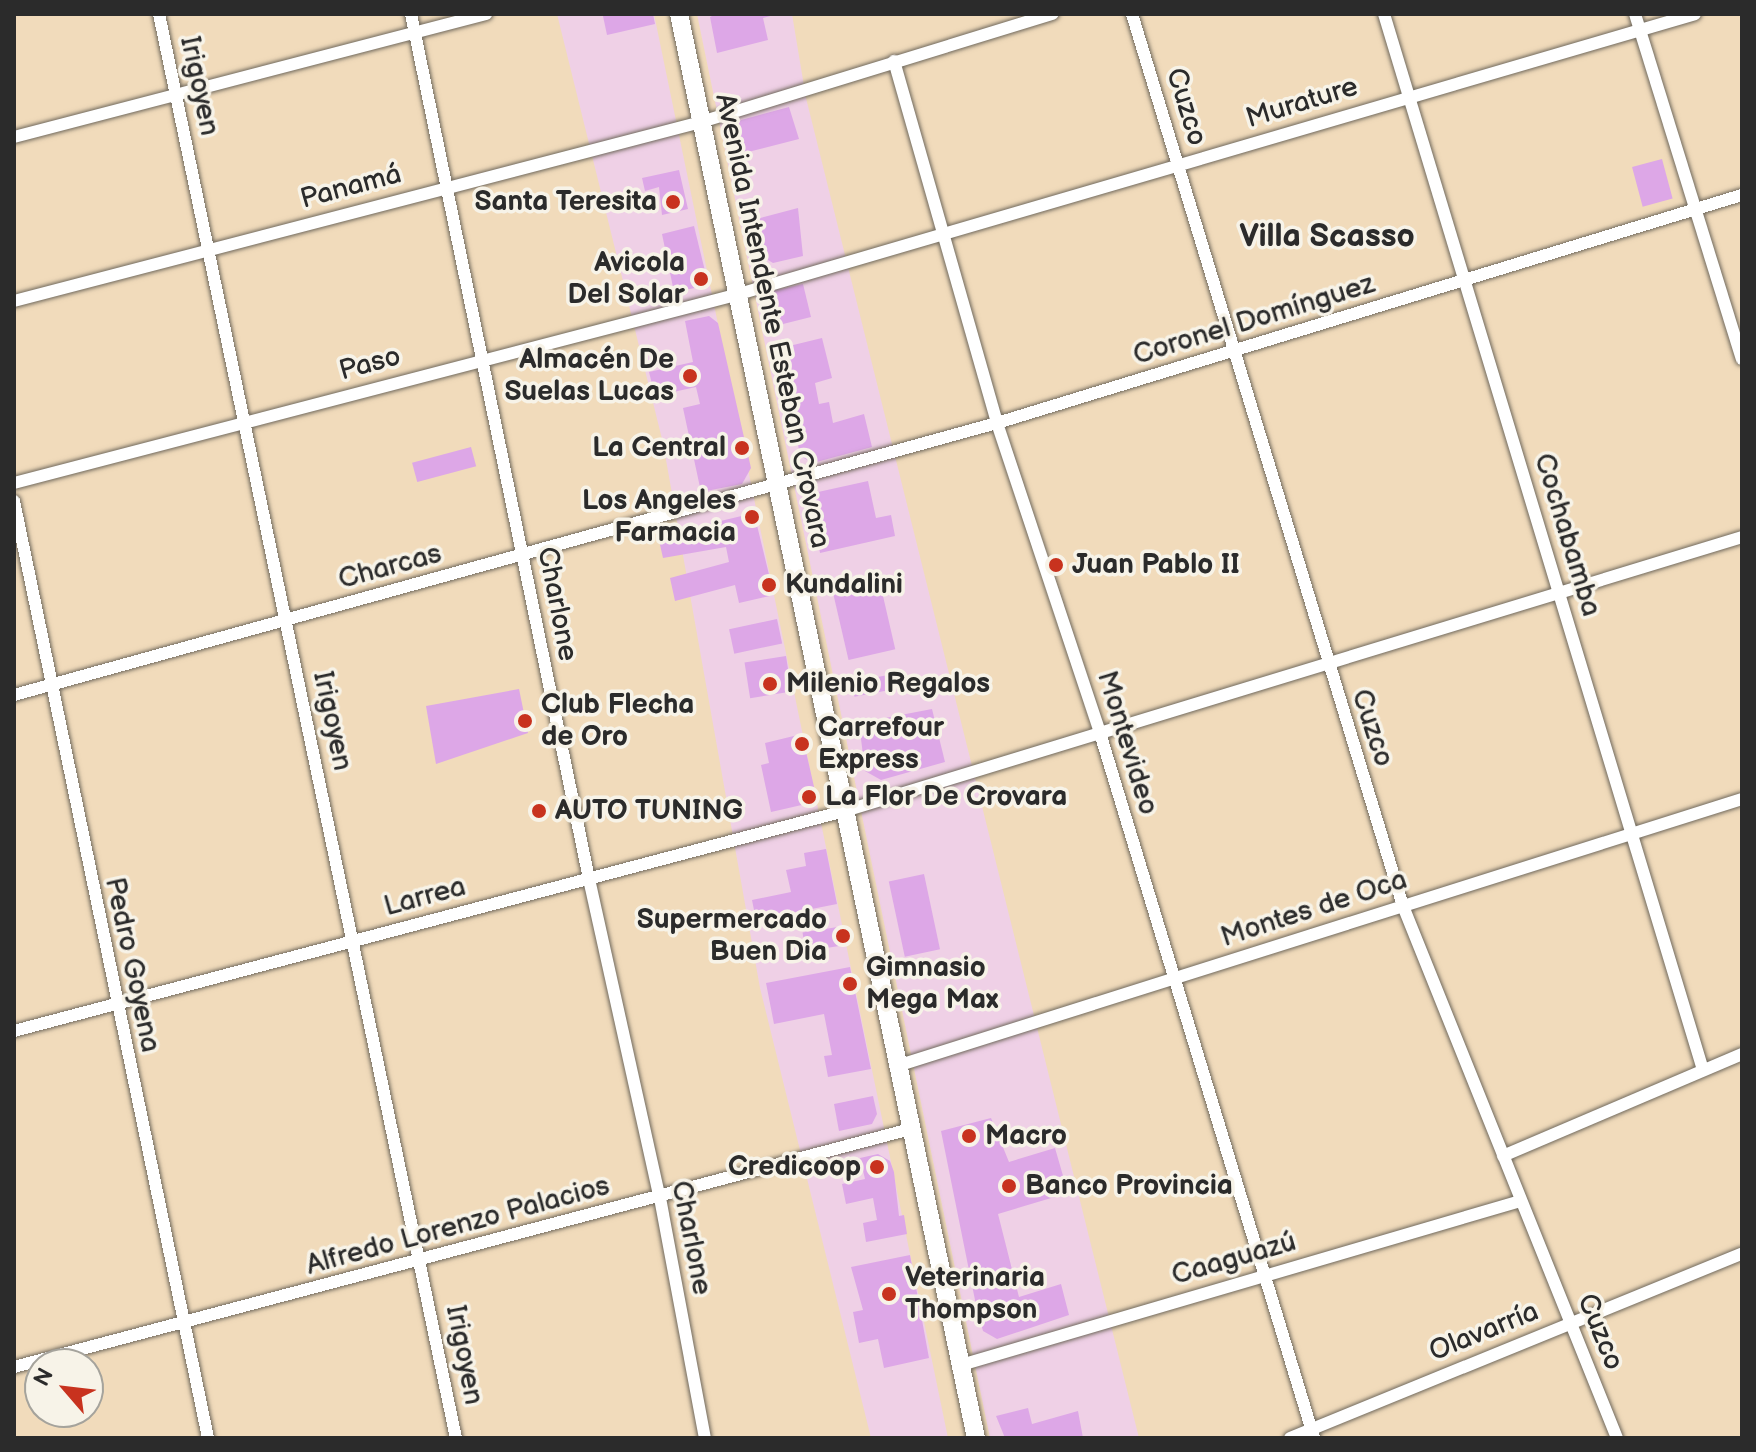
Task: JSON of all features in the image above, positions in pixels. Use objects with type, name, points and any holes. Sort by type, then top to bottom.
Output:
[{"type":"main road","name":"Avenida Intendente Esteban Crovara","points":[[681,15],[976,1438]]},
{"type":"street","name":"Irigoyen","points":[[159,14],[456,1438]]},
{"type":"street","name":"Charlone","points":[[411,14],[486,358],[589,879],[660,1198],[705,1438]]},
{"type":"street","points":[[14,137],[486,14]]},
{"type":"street","name":"Panamá","points":[[14,301],[701,122],[1053,14]]},
{"type":"street","name":"Cuzco","points":[[1132,14],[1327,666],[1403,906],[1617,1438]]},
{"type":"street","name":"Cochabamba","points":[[1384,14],[1703,1070]]},
{"type":"street","points":[[1635,14],[1698,209],[1742,359]]},
{"type":"street","name":"Murature","points":[[739,294],[1695,14]]},
{"type":"street","name":"Montevideo","points":[[894,61],[997,423],[1100,733],[1312,1434]]},
{"type":"street","name":"Coronel Domínguez","points":[[779,485],[1233,353],[1742,195]]},
{"type":"street","name":"Paso","points":[[14,483],[739,294]]},
{"type":"street","name":"Charcas","points":[[14,695],[779,485]]},
{"type":"street","name":"Pedro Goyena","points":[[14,501],[49,686],[208,1438]]},
{"type":"street","name":"Larrea","points":[[14,1031],[848,810],[1742,537]]},
{"type":"street","name":"Montes de Oca","points":[[900,1065],[1742,799]]},
{"type":"street","points":[[1503,1156],[1742,1054]]},
{"type":"street","name":"Alfredo Lorenzo Palacios","points":[[14,1367],[421,1262],[914,1128]]},
{"type":"street","name":"Caaguazú","points":[[961,1365],[1520,1201]]},
{"type":"street","name":"Olavarría","points":[[1290,1438],[1312,1434],[1742,1254]]},
{"type":"shaded area","points":[[557,14],[654,14],[948,1438],[871,1438],[760,988],[663,443]]},
{"type":"shaded area","points":[[697,14],[792,14],[806,98],[1139,1438],[990,1438]]},
{"type":"building","points":[[653,14],[655,24],[607,35],[603,16]]},
{"type":"building","points":[[716,14],[774,14],[763,18],[768,40],[717,53],[710,17]]},
{"type":"building","points":[[789,107],[799,139],[740,154],[733,130],[741,120]]},
{"type":"building","points":[[1662,159],[1673,199],[1643,207],[1632,167]]},
{"type":"building","points":[[679,170],[688,209],[662,215],[659,187],[645,191],[642,178]]},
{"type":"building","points":[[798,208],[803,256],[773,263],[761,256],[753,220]]},
{"type":"building","points":[[694,226],[706,275],[700,287],[674,292],[662,234]]},
{"type":"building","points":[[803,284],[811,317],[767,328],[762,304],[768,292]]},
{"type":"building","points":[[709,316],[718,323],[751,468],[742,484],[701,492],[683,408],[700,404],[696,387],[655,396],[649,372],[693,362],[685,321]]},
{"type":"building","points":[[822,338],[832,378],[815,383],[819,404],[829,402],[833,423],[864,414],[872,447],[813,463],[800,456],[781,348]]},
{"type":"building","points":[[471,447],[476,466],[417,482],[412,463]]},
{"type":"building","points":[[868,481],[876,518],[891,515],[895,536],[820,553],[809,494]]},
{"type":"building","points":[[754,513],[774,595],[739,603],[735,585],[675,601],[670,578],[729,562],[726,547],[663,558],[658,536]]},
{"type":"building","points":[[880,583],[895,649],[849,660],[833,594]]},
{"type":"building","points":[[777,619],[782,643],[734,654],[729,629]]},
{"type":"building","points":[[786,656],[792,692],[750,698],[745,663]]},
{"type":"building","points":[[888,675],[891,690],[855,697],[852,682]]},
{"type":"building","points":[[519,689],[528,733],[436,764],[426,706]]},
{"type":"building","points":[[932,709],[945,762],[881,780],[865,771],[859,723]]},
{"type":"building","points":[[802,734],[815,791],[806,804],[771,812],[761,765],[769,763],[765,743]]},
{"type":"building","points":[[826,849],[837,904],[756,920],[752,900],[791,892],[786,870],[806,866],[804,853]]},
{"type":"building","points":[[924,874],[940,949],[905,957],[889,881]]},
{"type":"building","points":[[844,926],[847,945],[805,951],[803,933]]},
{"type":"building","points":[[850,967],[871,1069],[828,1077],[824,1056],[832,1055],[824,1014],[774,1024],[766,983]]},
{"type":"building","points":[[873,1096],[877,1114],[872,1124],[839,1131],[834,1104]]},
{"type":"building","points":[[991,1118],[1009,1162],[1055,1148],[1068,1193],[998,1214],[1019,1297],[1061,1284],[1069,1315],[997,1339],[983,1331],[977,1310],[941,1131]]},
{"type":"building","points":[[878,1154],[890,1161],[894,1172],[899,1216],[904,1215],[907,1234],[866,1242],[863,1223],[877,1220],[873,1198],[846,1204],[842,1184],[865,1179],[860,1158]]},
{"type":"building","points":[[910,1255],[929,1358],[884,1368],[878,1339],[859,1343],[853,1312],[863,1310],[851,1267]]},
{"type":"building","points":[[1028,1408],[1032,1424],[1078,1411],[1083,1438],[1005,1438],[996,1416]]},
{"type":"place","name":"Santa Teresita","points":[[673,202]]},
{"type":"place","name":"Avicola Del Solar","points":[[701,279]]},
{"type":"place","name":"Almacén De Suelas Lucas","points":[[690,376]]},
{"type":"place","name":"La Central","points":[[742,448]]},
{"type":"place","name":"Los Angeles Farmacia","points":[[752,517]]},
{"type":"place","name":"Juan Pablo II","points":[[1056,565]]},
{"type":"place","name":"Kundalini","points":[[769,585]]},
{"type":"place","name":"Milenio Regalos","points":[[770,684]]},
{"type":"place","name":"Club Flecha de Oro","points":[[525,721]]},
{"type":"place","name":"Carrefour Express","points":[[802,744]]},
{"type":"place","name":"La Flor De Crovara","points":[[809,797]]},
{"type":"place","name":"AUTO TUNING","points":[[539,811]]},
{"type":"place","name":"Supermercado Buen Dia","points":[[843,936]]},
{"type":"place","name":"Gimnasio Mega Max","points":[[850,984]]},
{"type":"place","name":"Macro","points":[[969,1136]]},
{"type":"place","name":"Credicoop","points":[[877,1167]]},
{"type":"place","name":"Banco Provincia","points":[[1009,1186]]},
{"type":"place","name":"Veterinaria Thompson","points":[[889,1294]]},
{"type":"district","name":"Villa Scasso","points":[[1327,237]]}]
